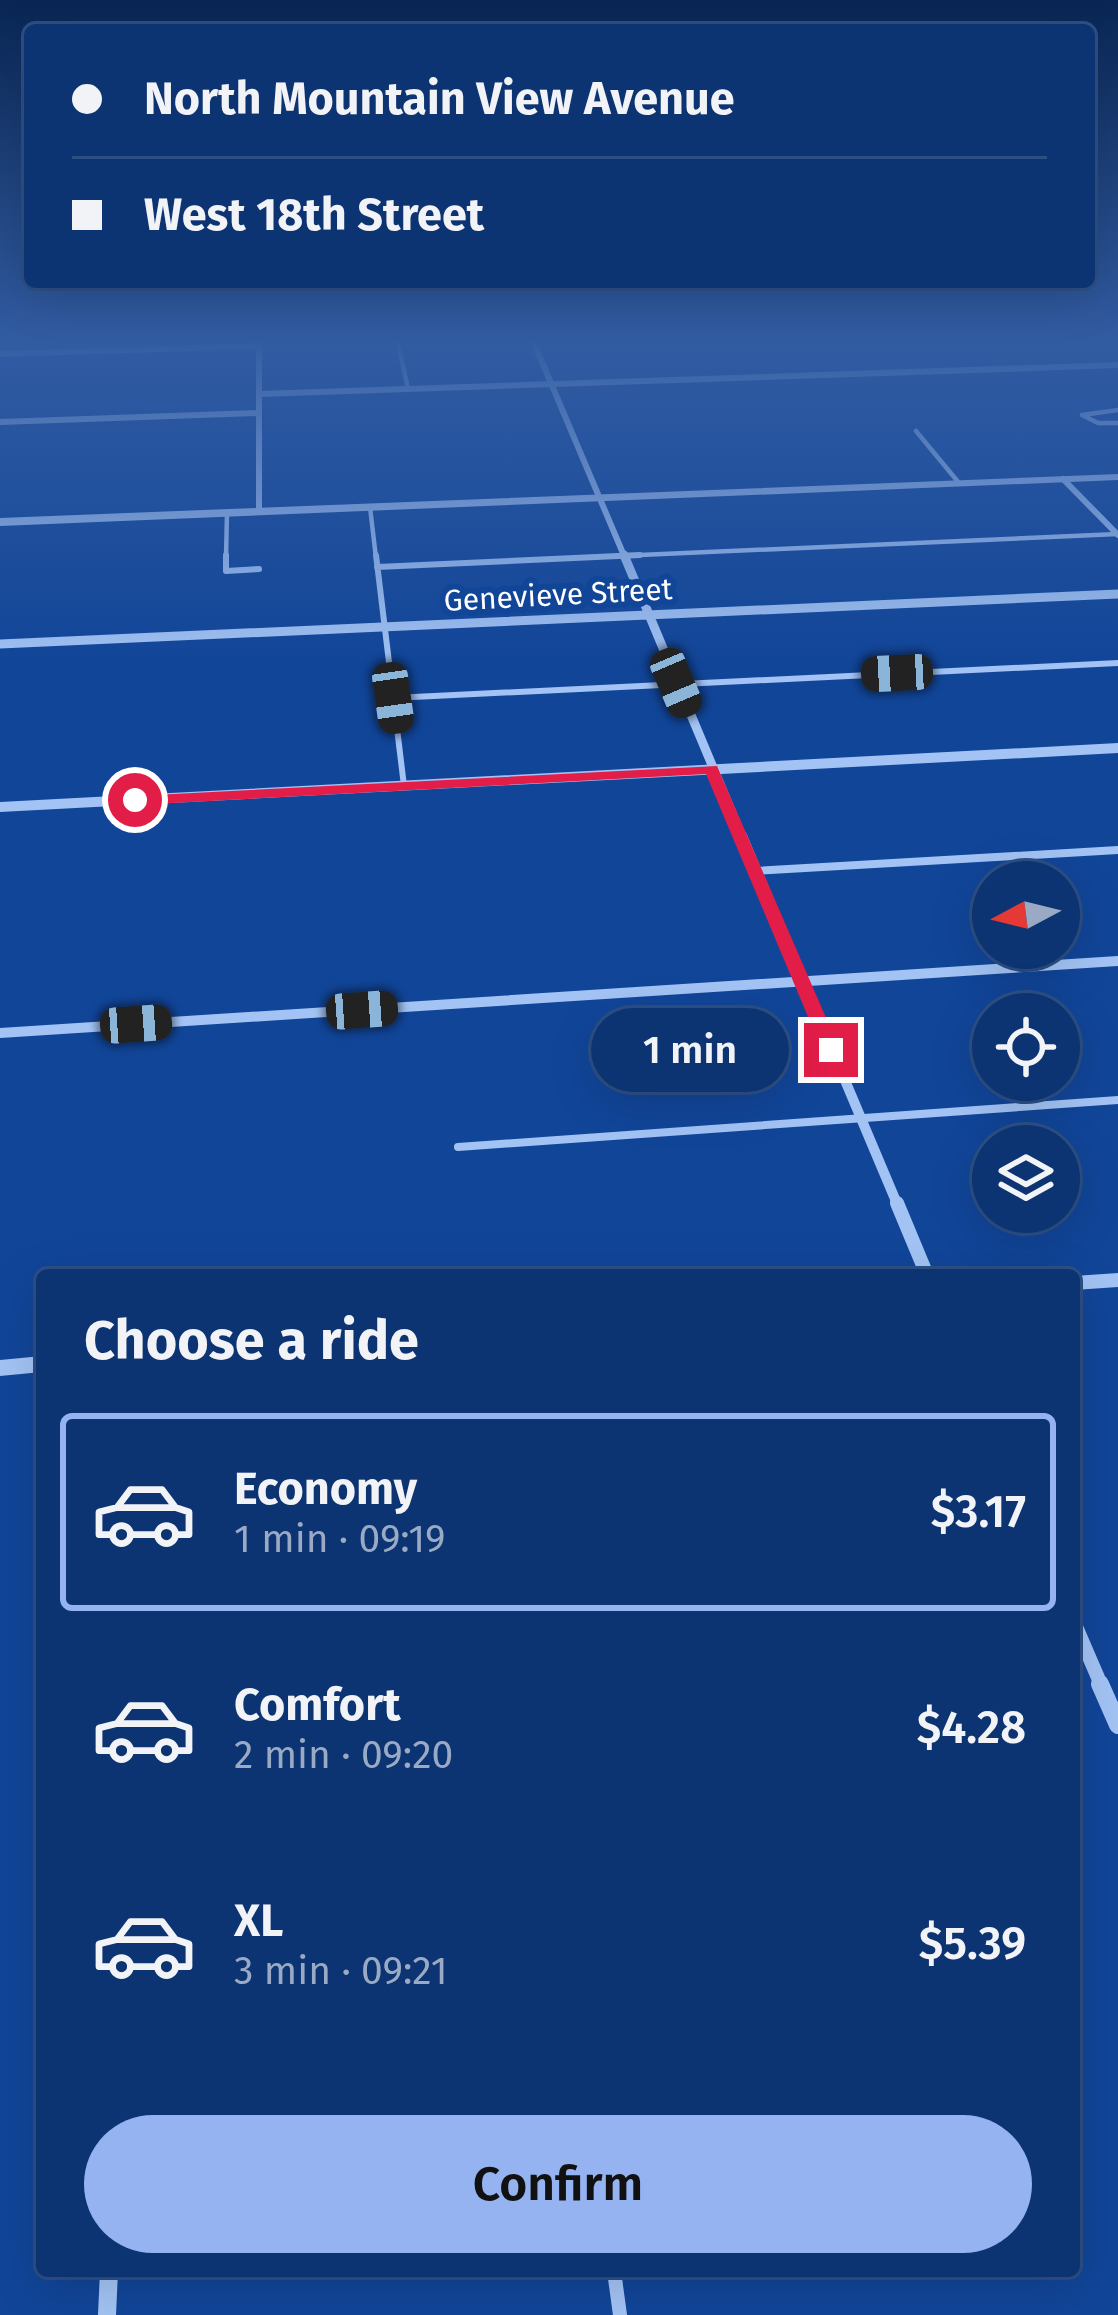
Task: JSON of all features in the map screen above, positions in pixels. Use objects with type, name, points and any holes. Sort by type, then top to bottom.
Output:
[{"type":"street","points":[[259,451],[259,511]]},
{"type":"street","points":[[578,451],[923,1269]]},
{"type":"street","points":[[0,522],[1118,477]]},
{"type":"street","points":[[1063,479],[1118,534]]},
{"type":"street","name":"Genevieve Street","points":[[0,644],[1118,594]]},
{"type":"street","points":[[0,807],[1118,748]]},
{"type":"street","points":[[0,1033],[1118,961]]},
{"type":"street","points":[[1080,1283],[1118,1280]]},
{"type":"street","points":[[0,1368],[36,1365]]},
{"type":"street","points":[[1080,1636],[1118,1725]]},
{"type":"street","points":[[106,2315],[109,2277]]},
{"type":"lane","points":[[933,451],[959,483]]},
{"type":"lane","points":[[370,507],[404,786]]},
{"type":"lane","points":[[227,512],[226,571],[260,569]]},
{"type":"lane","points":[[377,567],[1118,534]]},
{"type":"lane","points":[[393,698],[1118,663]]},
{"type":"lane","points":[[755,871],[1118,850]]},
{"type":"lane","points":[[458,1147],[1118,1100]]},
{"type":"lane","points":[[615,2277],[620,2315]]},
{"type":"route","points":[[135,800],[712,770],[831,1050]]}]
